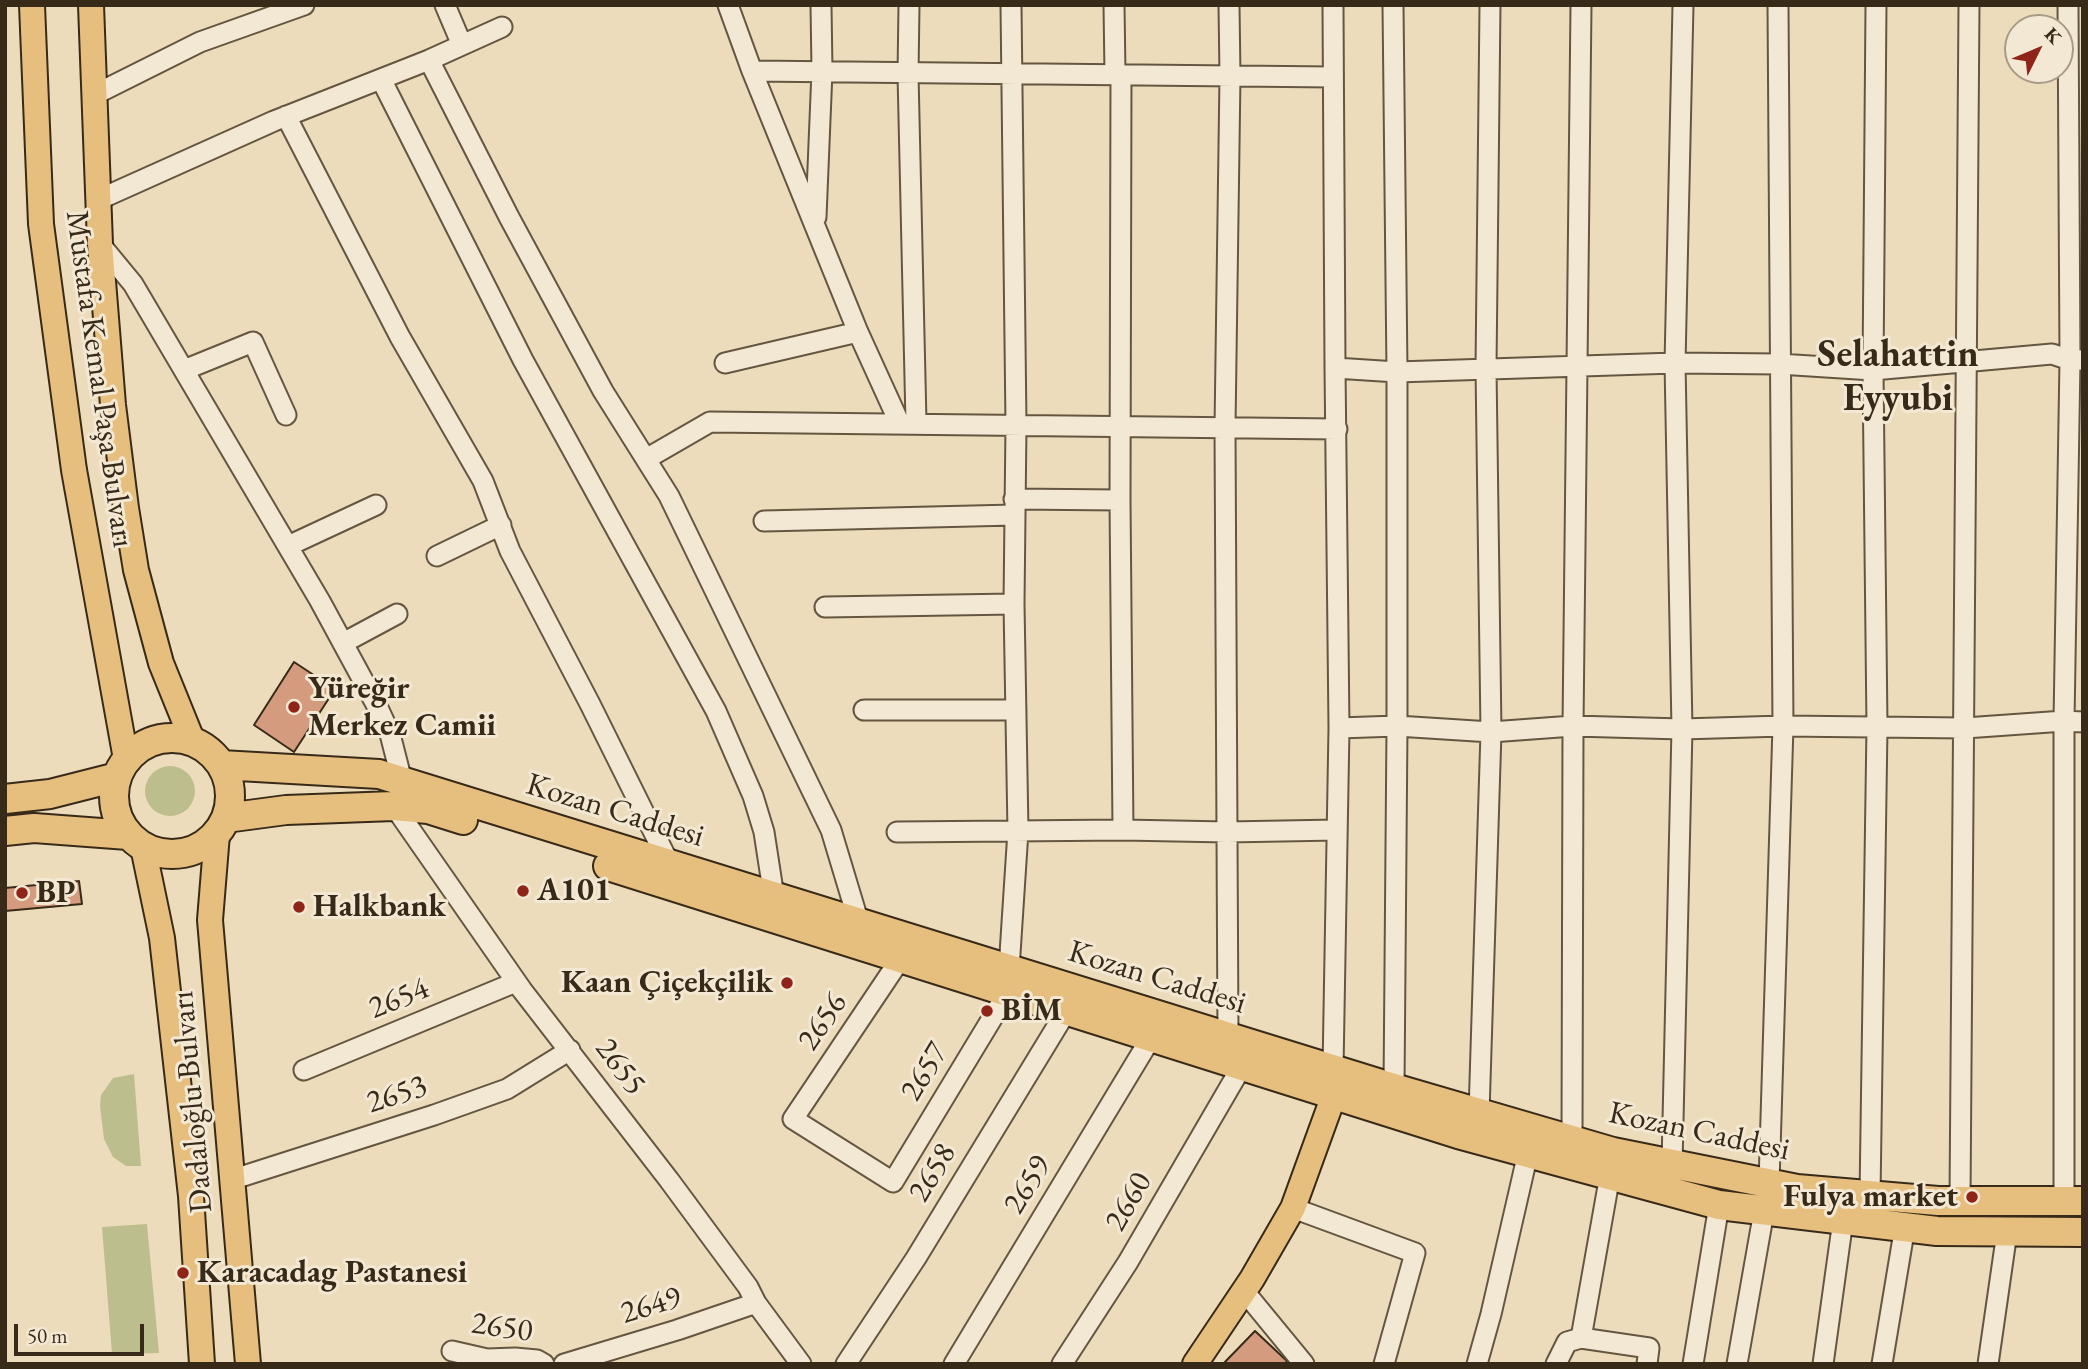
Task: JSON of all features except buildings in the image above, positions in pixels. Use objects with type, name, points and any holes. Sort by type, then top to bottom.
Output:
[{"type":"highway","points":[[5,831],[34,828],[136,841],[163,854],[183,854],[202,847],[222,826],[230,800],[229,782],[221,765],[209,751],[193,742],[175,738],[157,740],[140,747],[122,768],[113,797],[117,817],[136,841]]},
{"type":"highway","name":"Kozan Caddesi","points":[[221,765],[379,774],[398,793],[428,809],[901,958],[1009,981],[1228,1037],[1458,1134],[1719,1205],[1937,1231],[2083,1233]]},
{"type":"highway","points":[[5,799],[50,794],[122,768]]},
{"type":"highway","name":"Kozan Caddesi","points":[[222,826],[286,810],[398,793],[670,865],[859,923],[1009,981],[1067,1010],[1242,1066],[1333,1082],[1394,1088],[1613,1152],[1797,1189],[1960,1201],[2073,1201]]},
{"type":"main road","name":"Mustafa Kemal Paşa Bulvarı","points":[[32,5],[41,223],[74,470],[122,768]]},
{"type":"main road","name":"Mustafa Kemal Paşa Bulvarı","points":[[91,5],[100,244],[113,405],[126,508],[136,570],[161,663],[193,742]]},
{"type":"main road","name":"Dadaloğlu Bulvarı","points":[[222,826],[211,920],[248,1364]]},
{"type":"main road","name":"Dadaloğlu Bulvarı","points":[[136,841],[164,951],[191,1196],[202,1364]]},
{"type":"main road","points":[[1195,1364],[1244,1291],[1293,1208],[1333,1082]]},
{"type":"street","points":[[94,95],[200,42],[304,5]]},
{"type":"street","points":[[445,5],[462,45]]},
{"type":"street","points":[[728,5],[858,332],[907,422]]},
{"type":"street","points":[[816,225],[822,71],[821,5]]},
{"type":"street","points":[[907,422],[909,5]]},
{"type":"street","points":[[1009,981],[1018,831],[1011,5]]},
{"type":"street","points":[[1114,5],[1118,74],[1123,830]]},
{"type":"street","points":[[1228,5],[1230,76],[1225,427],[1228,1037]]},
{"type":"street","points":[[1333,5],[1339,728],[1333,1082]]},
{"type":"street","points":[[1392,5],[1397,372],[1394,1088]]},
{"type":"street","points":[[1479,1113],[1490,732],[1486,368],[1490,5]]},
{"type":"street","points":[[1572,1140],[1573,726],[1581,5]]},
{"type":"street","points":[[1672,1164],[1682,729],[1675,363],[1683,5]]},
{"type":"street","points":[[1769,1183],[1783,726],[1778,5]]},
{"type":"street","points":[[1870,1195],[1877,727],[1873,370],[1876,5]]},
{"type":"street","points":[[1960,1201],[1969,5]]},
{"type":"street","points":[[2067,5],[2076,360],[2073,1201]]},
{"type":"street","points":[[100,199],[286,116],[429,60],[502,27]]},
{"type":"street","points":[[429,60],[509,218],[603,391],[668,496],[831,830],[859,923]]},
{"type":"street","points":[[752,71],[1333,78]]},
{"type":"street","points":[[381,79],[523,360],[716,710],[753,796],[764,832],[774,897]]},
{"type":"street","points":[[286,116],[400,337],[483,481],[516,563],[670,865]]},
{"type":"street","points":[[100,244],[133,284],[343,643],[390,734],[398,793]]},
{"type":"street","points":[[724,363],[858,332]]},
{"type":"street","points":[[184,370],[253,342],[286,415]]},
{"type":"street","points":[[1335,368],[1397,372],[1675,363],[1779,364],[1873,370],[2052,354],[2076,360]]},
{"type":"street","points":[[646,459],[710,422],[907,422],[1337,429]]},
{"type":"street","points":[[764,521],[1120,500]]},
{"type":"street","points":[[288,546],[376,505]]},
{"type":"street","points":[[437,556],[501,525]]},
{"type":"street","points":[[825,607],[1014,604]]},
{"type":"street","points":[[343,643],[397,614]]},
{"type":"street","points":[[863,710],[1016,710]]},
{"type":"street","points":[[1339,728],[1397,726],[1490,732],[1573,726],[1682,729],[1783,726],[1965,728],[2073,721]]},
{"type":"street","name":"2655","points":[[398,793],[516,982],[740,1276],[756,1303],[801,1364]]},
{"type":"street","points":[[897,832],[1337,830]]},
{"type":"street","name":"2656","points":[[893,1182],[793,1119],[901,958]]},
{"type":"street","name":"2657","points":[[893,1182],[1009,981]]},
{"type":"street","name":"2654","points":[[304,1070],[516,982]]},
{"type":"street","name":"2658","points":[[846,1364],[916,1258],[1067,1010]]},
{"type":"street","name":"2659","points":[[954,1364],[1152,1036]]},
{"type":"street","name":"2653","points":[[234,1179],[507,1089],[570,1050]]},
{"type":"street","name":"2660","points":[[1062,1364],[1128,1262],[1242,1066]]},
{"type":"street","points":[[1477,1364],[1528,1153]]},
{"type":"street","points":[[1581,1338],[1610,1175]]},
{"type":"street","points":[[1693,1364],[1719,1205]]},
{"type":"street","points":[[1293,1208],[1415,1253],[1384,1364]]},
{"type":"street","points":[[1737,1364],[1765,1211]]},
{"type":"street","points":[[1823,1364],[1843,1220]]},
{"type":"street","points":[[1882,1364],[1905,1226]]},
{"type":"street","points":[[1988,1364],[2007,1232]]},
{"type":"street","points":[[1244,1291],[1304,1364]]},
{"type":"street","name":"2649","points":[[564,1364],[756,1303]]},
{"type":"street","points":[[1556,1364],[1567,1342],[1581,1338],[1649,1348],[1647,1364]]},
{"type":"street","name":"2650","points":[[452,1351],[487,1359],[515,1358],[537,1360],[544,1364]]},
{"type":"green space","points":[[170,766],[187,774],[195,791],[187,808],[170,816],[153,808],[145,791],[153,774]]},
{"type":"green space","points":[[134,1074],[141,1166],[126,1166],[113,1157],[104,1139],[100,1106],[101,1095],[113,1078]]},
{"type":"green space","points":[[147,1224],[159,1353],[112,1354],[102,1227]]},
{"type":"place","name":"Yüreğir Merkez Camii","points":[[294,707]]},
{"type":"place","name":"A101","points":[[523,891]]},
{"type":"place","name":"BP","points":[[22,893]]},
{"type":"place","name":"Halkbank","points":[[299,907]]},
{"type":"place","name":"Kaan Çiçekçilik","points":[[787,983]]},
{"type":"place","name":"BİM","points":[[987,1011]]},
{"type":"place","name":"Fulya market","points":[[1972,1197]]},
{"type":"place","name":"Karacadag Pastanesi","points":[[183,1273]]},
{"type":"district","name":"Selahattin Eyyubi","points":[[1898,378]]}]
